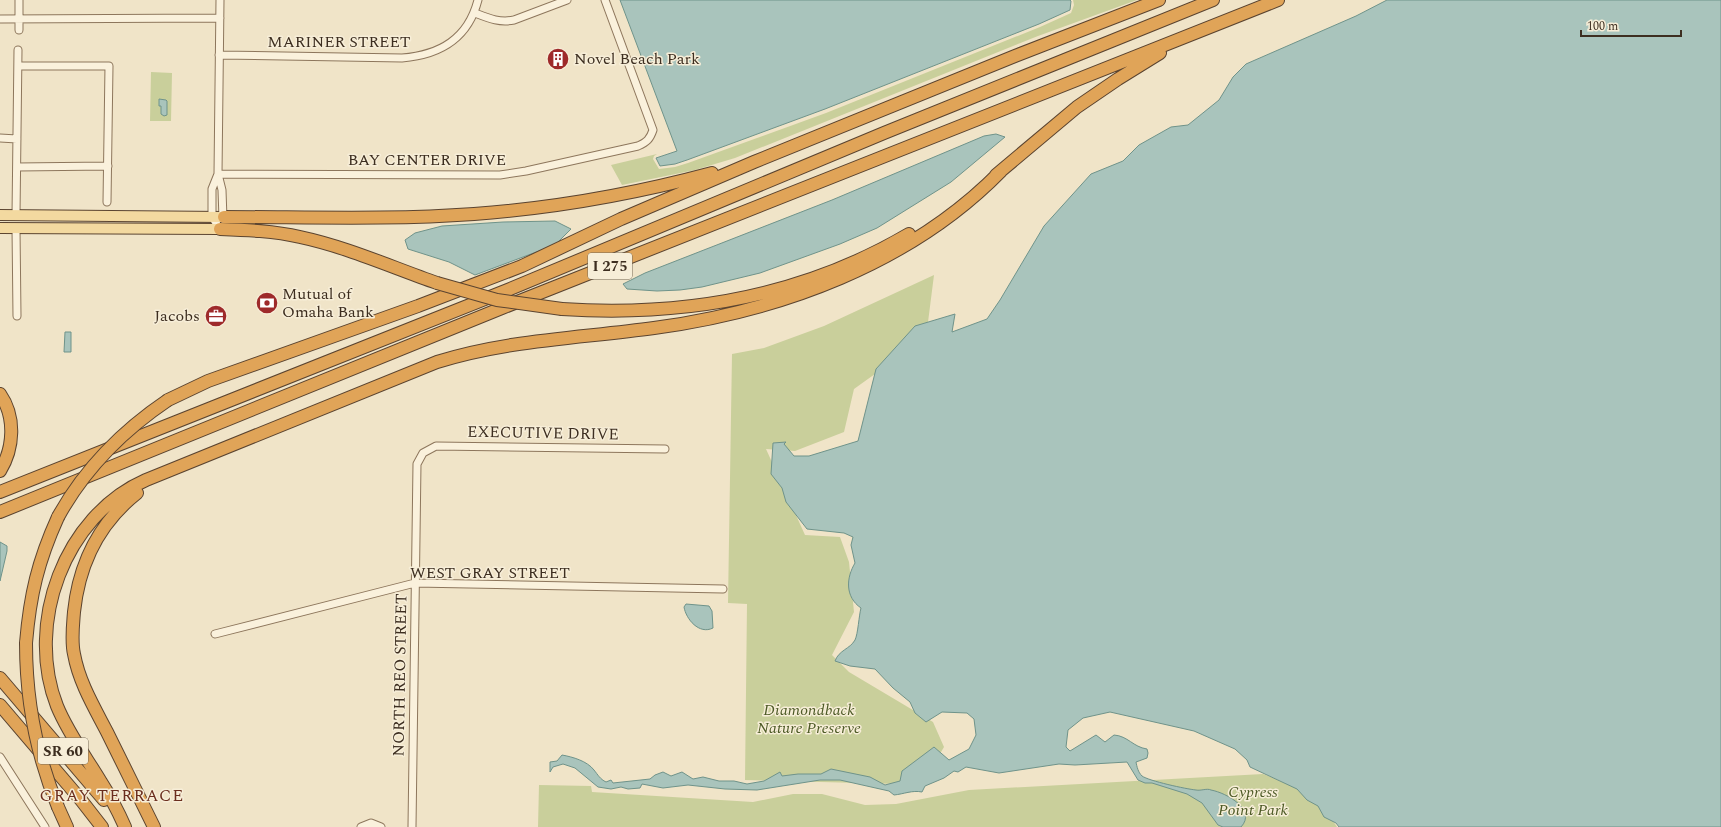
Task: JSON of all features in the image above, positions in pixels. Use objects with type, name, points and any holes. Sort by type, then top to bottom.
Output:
[{"type":"highway","points":[[66,827],[44,772],[32,721],[26,672],[26,643],[30,607],[36,576],[44,550],[58,517],[81,480],[109,448],[134,424],[168,400],[208,381],[418,306],[522,266],[621,219],[754,162],[1022,53],[1159,0]]},
{"type":"highway","name":"I 275","points":[[0,492],[510,289],[862,141],[1212,0]]},
{"type":"highway","name":"I 275","points":[[0,512],[502,308],[1278,0]]},
{"type":"highway","points":[[124,827],[101,781],[66,726],[58,708],[53,696],[47,665],[45,642],[48,611],[56,581],[69,554],[85,529],[116,498],[137,484],[398,377],[455,356],[504,346],[610,334],[691,322],[762,306],[801,293],[864,267],[913,241],[971,201],[1001,171],[1063,118],[1118,79],[1158,54],[1221,22]]},
{"type":"highway","points":[[218,217],[419,217],[523,210],[635,192],[754,162]]},
{"type":"highway","points":[[220,229],[299,237],[327,244],[437,283],[497,300],[562,309],[601,312],[667,310],[718,303],[769,292],[842,267],[927,224],[1001,171]]},
{"type":"highway","points":[[0,394],[10,416],[11,434],[8,453],[0,471]]},
{"type":"highway","points":[[154,827],[82,680],[74,654],[73,626],[75,599],[81,571],[92,545],[112,517],[127,501],[157,477]]},
{"type":"highway","points":[[75,599],[76,632],[84,667],[163,827]]},
{"type":"highway","name":"SR 60","points":[[0,678],[98,791],[124,827]]},
{"type":"highway","name":"SR 60","points":[[0,705],[81,800],[102,827]]},
{"type":"main road","points":[[0,215],[218,217]]},
{"type":"main road","points":[[16,215],[16,228]]},
{"type":"main road","points":[[0,228],[220,229]]},
{"type":"street","points":[[19,0],[19,30]]},
{"type":"street","points":[[220,0],[218,174],[222,190],[218,217],[220,229]]},
{"type":"street","name":"MARINER STREET","points":[[219,56],[418,57],[434,52],[456,38],[474,13],[478,0]]},
{"type":"street","points":[[474,13],[499,21],[514,20],[567,0]]},
{"type":"street","name":"BAY CENTER DRIVE","points":[[218,174],[500,176],[642,144],[651,136],[653,130],[605,0]]},
{"type":"street","points":[[0,19],[220,18]]},
{"type":"street","points":[[16,215],[18,50]]},
{"type":"street","points":[[18,66],[109,66],[107,202]]},
{"type":"street","points":[[0,138],[17,139]]},
{"type":"street","points":[[17,167],[108,166]]},
{"type":"street","points":[[218,174],[212,189],[220,229]]},
{"type":"street","points":[[16,228],[17,316]]},
{"type":"street","name":"EXECUTIVE DRIVE","points":[[423,453],[436,446],[665,449]]},
{"type":"street","name":"NORTH REO STREET","points":[[412,827],[417,464],[423,453]]},
{"type":"street","name":"WEST GRAY STREET","points":[[215,634],[415,584],[723,589]]},
{"type":"street","points":[[0,757],[45,827]]},
{"type":"street","points":[[361,827],[371,822],[381,827]]},
{"type":"green space","points":[[1073,0],[1137,0],[1038,36],[735,158],[695,170],[622,185],[611,165],[657,154],[653,159],[659,169],[675,167],[688,163],[826,113],[1040,27],[1071,13],[1074,5]]},
{"type":"green space","points":[[151,72],[172,73],[171,121],[150,121]]},
{"type":"green space","name":"Diamondback Nature Preserve","points":[[934,275],[927,330],[914,346],[854,389],[844,432],[795,451],[766,449],[805,535],[840,537],[849,562],[854,612],[832,655],[849,672],[933,722],[944,747],[931,769],[899,784],[745,780],[747,604],[728,603],[732,354],[764,348],[824,326]]},
{"type":"green space","name":"Cypress Point Park","points":[[1263,774],[1315,794],[1337,827],[538,827],[539,785],[591,786],[592,792],[753,802],[793,794],[822,794],[865,805],[896,804],[969,790]]},
{"type":"water","points":[[620,0],[1071,1],[1070,10],[1039,24],[825,109],[687,160],[675,164],[660,166],[656,158],[677,151]]},
{"type":"water","points":[[1387,0],[1721,0],[1721,827],[1339,827],[1336,823],[1324,817],[1318,806],[1307,800],[1297,789],[1250,767],[1247,760],[1235,749],[1194,731],[1110,712],[1083,718],[1068,730],[1066,747],[1070,751],[1096,735],[1105,742],[1114,735],[1123,737],[1142,748],[1147,749],[1147,758],[1136,762],[1142,776],[1176,786],[1198,790],[1209,789],[1225,795],[1238,803],[1243,809],[1245,821],[1241,827],[1223,827],[1218,825],[1202,803],[1187,794],[1138,780],[1127,762],[1075,765],[1059,764],[999,773],[966,767],[958,772],[954,771],[944,778],[925,786],[922,792],[894,795],[889,791],[840,780],[820,780],[757,790],[725,789],[688,785],[663,788],[642,784],[640,788],[628,789],[621,787],[611,789],[598,787],[575,768],[563,764],[553,767],[550,772],[550,762],[557,761],[562,755],[584,762],[591,767],[602,780],[606,782],[611,780],[613,783],[650,779],[663,772],[671,776],[682,772],[693,779],[703,777],[719,781],[734,781],[747,784],[764,781],[780,772],[782,776],[821,774],[831,769],[870,777],[885,785],[900,781],[902,771],[934,747],[949,760],[969,749],[976,735],[974,719],[967,713],[942,712],[926,722],[915,713],[910,702],[893,688],[875,669],[850,666],[835,661],[839,654],[850,646],[855,640],[861,608],[852,598],[849,587],[850,575],[855,563],[851,545],[853,537],[844,533],[807,529],[786,502],[782,488],[771,474],[773,443],[786,442],[784,444],[794,456],[809,456],[858,441],[876,369],[915,326],[955,314],[952,332],[987,319],[1044,226],[1091,174],[1123,161],[1139,145],[1171,127],[1188,125],[1219,100],[1233,77],[1246,64],[1356,16]]},
{"type":"water","points":[[159,99],[167,101],[167,115],[164,116],[161,114]]},
{"type":"water","points":[[996,134],[1005,137],[951,182],[877,228],[840,244],[760,273],[702,287],[657,291],[627,289],[623,284],[645,273],[832,200],[984,136]]},
{"type":"water","points":[[555,221],[571,229],[555,245],[475,275],[449,262],[408,249],[405,240],[415,233],[442,226],[503,222]]},
{"type":"water","points":[[65,332],[71,332],[71,352],[64,352]]},
{"type":"water","points":[[0,542],[7,546],[7,551],[0,581]]},
{"type":"water","points":[[686,604],[709,606],[712,611],[713,628],[708,630],[698,628],[694,625],[685,612],[684,607]]},
{"type":"place","name":"Novel Beach Park","points":[[558,59]]},
{"type":"place","name":"Mutual of Omaha Bank","points":[[267,303]]},
{"type":"place","name":"Jacobs","points":[[216,316]]},
{"type":"district","name":"GRAY TERRACE","points":[[112,796]]}]
